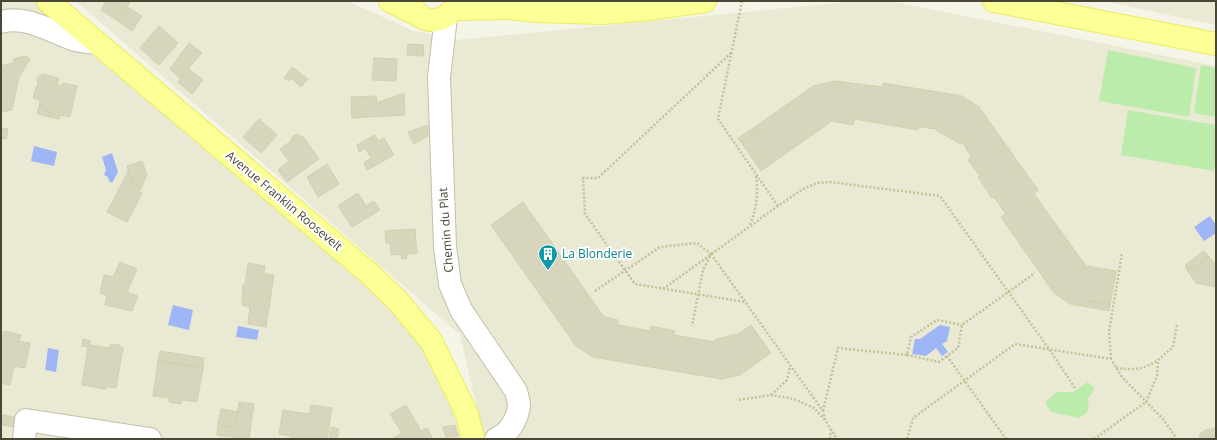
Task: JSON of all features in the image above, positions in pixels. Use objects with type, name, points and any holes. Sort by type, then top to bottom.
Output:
[{"type":"main road","name":"Avenue Franklin Roosevelt","points":[[48,1],[370,274],[398,301],[431,341],[467,414],[472,439]]},
{"type":"main road","points":[[390,1],[419,12],[432,20],[440,20],[452,9],[510,8]]},
{"type":"main road","points":[[481,1],[510,8],[537,11],[602,12],[648,9],[705,1]]},
{"type":"main road","points":[[994,1],[1216,44]]},
{"type":"street","name":"Chemin du Plat","points":[[452,9],[439,77],[445,247],[450,284],[461,310],[516,391],[519,406],[513,424],[506,433],[496,439]]},
{"type":"street","points":[[419,12],[439,77]]},
{"type":"street","points":[[1,22],[8,20],[36,24],[74,40],[97,43]]},
{"type":"street","points":[[24,439],[26,420],[150,439]]},
{"type":"path","points":[[742,1],[730,53],[718,119],[778,206]]},
{"type":"path","points":[[730,53],[598,178],[583,178],[585,214],[635,284],[745,302]]},
{"type":"path","points":[[750,226],[756,209],[758,195],[756,174]]},
{"type":"path","points":[[663,288],[802,189],[816,183],[830,182],[940,196],[1075,388]]},
{"type":"path","points":[[595,291],[660,247],[697,243],[711,254],[823,411],[825,420]]},
{"type":"path","points":[[1122,253],[1109,332],[1111,359],[1122,377],[1163,419],[1177,439]]},
{"type":"path","points":[[692,326],[703,270],[711,254]]},
{"type":"path","points":[[907,355],[911,337],[937,320],[962,324],[1035,273]]},
{"type":"path","points":[[823,411],[838,348],[907,355],[939,362],[958,348],[962,324]]},
{"type":"path","points":[[1116,368],[1139,369],[1148,367],[1158,360],[1173,347],[1177,324]]},
{"type":"path","points":[[907,439],[913,418],[1015,344],[1111,359]]},
{"type":"path","points":[[948,356],[1006,439]]},
{"type":"path","points":[[1094,439],[1146,402],[1157,376],[1158,360]]},
{"type":"path","points":[[771,395],[787,380],[791,367]]},
{"type":"path","points":[[739,400],[771,395],[794,399],[814,408],[825,420],[837,439]]},
{"type":"path","points":[[830,439],[832,430]]},
{"type":"shaded area","points":[[1,1],[34,1],[371,284],[430,350],[452,403],[463,439],[1,439]]},
{"type":"shaded area","points":[[76,1],[347,1],[414,31],[457,40],[858,1],[890,1],[1216,66],[1216,439],[484,439],[460,335]]},
{"type":"shaded area","points":[[1103,1],[1216,1],[1216,25]]},
{"type":"green space","points":[[1108,50],[1196,68],[1189,117],[1099,101]]},
{"type":"green space","points":[[1201,65],[1216,68],[1216,117],[1194,113]]},
{"type":"green space","points":[[1128,110],[1216,125],[1216,158],[1214,171],[1121,155]]},
{"type":"green space","points":[[1088,382],[1094,388],[1092,394],[1087,399],[1089,405],[1087,413],[1079,418],[1051,412],[1045,402],[1057,392],[1073,392]]},
{"type":"water","points":[[34,146],[57,152],[54,166],[31,161]]},
{"type":"water","points":[[112,153],[118,172],[112,183],[109,181],[108,177],[104,175],[106,170],[102,157]]},
{"type":"water","points":[[1210,216],[1216,225],[1216,233],[1204,241],[1194,227]]},
{"type":"water","points":[[173,305],[193,310],[189,330],[168,325]]},
{"type":"water","points":[[940,325],[950,327],[947,341],[942,344],[948,352],[942,356],[936,348],[926,356],[912,354],[915,339],[920,339]]},
{"type":"water","points":[[238,326],[259,330],[257,340],[236,337]]},
{"type":"water","points":[[48,348],[59,350],[56,372],[45,370]]},
{"type":"building","points":[[106,1],[131,1],[118,21],[101,10]]},
{"type":"building","points":[[127,7],[142,16],[132,31],[118,21]]},
{"type":"building","points":[[159,26],[178,43],[159,65],[140,48]]},
{"type":"building","points":[[189,43],[202,53],[180,78],[170,69]]},
{"type":"building","points":[[408,44],[423,45],[424,56],[407,55]]},
{"type":"building","points":[[25,56],[30,59],[19,77],[12,110],[1,112],[1,66],[14,63],[13,59]]},
{"type":"building","points":[[374,58],[397,59],[396,81],[372,80]]},
{"type":"building","points":[[292,67],[308,79],[301,87],[291,78],[289,81],[284,78]]},
{"type":"building","points":[[189,69],[203,80],[192,94],[178,82]]},
{"type":"building","points":[[42,74],[59,78],[57,85],[62,86],[63,83],[77,86],[70,117],[61,115],[59,119],[49,117],[50,112],[44,111],[40,100],[33,98],[38,85],[37,78]]},
{"type":"building","points":[[835,81],[882,87],[883,83],[962,96],[979,107],[1038,190],[1034,194],[1086,266],[1116,271],[1110,305],[1089,301],[1088,307],[1070,304],[1054,293],[1001,217],[1006,214],[994,197],[992,198],[978,177],[980,176],[968,160],[971,157],[963,143],[961,144],[937,131],[937,129],[919,127],[918,130],[855,119],[853,125],[832,121],[761,171],[741,142],[758,130],[755,127],[813,86]]},
{"type":"building","points":[[404,94],[405,115],[352,118],[351,97],[376,96],[377,103]]},
{"type":"building","points":[[40,102],[44,111],[50,112],[49,117],[37,114]]},
{"type":"building","points":[[259,119],[277,135],[261,153],[243,137]]},
{"type":"building","points":[[428,125],[428,136],[414,144],[408,132]]},
{"type":"building","points":[[755,127],[758,130],[741,142],[738,138]]},
{"type":"building","points":[[1,128],[8,129],[6,139],[1,138]]},
{"type":"building","points":[[297,134],[304,138],[319,159],[287,182],[278,170],[289,161],[280,149],[291,141],[293,136]]},
{"type":"building","points":[[375,135],[378,141],[384,138],[394,155],[367,170],[364,163],[371,158],[365,148],[359,152],[357,145]]},
{"type":"building","points":[[142,161],[147,175],[139,192],[142,193],[127,222],[107,212],[122,183],[129,187],[132,182],[127,166]]},
{"type":"building","points":[[327,164],[339,184],[318,197],[307,177]]},
{"type":"building","points":[[128,171],[132,182],[129,187],[122,183]]},
{"type":"building","points":[[358,193],[366,206],[374,201],[380,210],[352,227],[338,206]]},
{"type":"building","name":"La Blonderie","points":[[523,202],[604,317],[618,320],[618,325],[650,331],[651,326],[675,331],[674,335],[714,342],[715,340],[737,335],[751,325],[771,353],[740,375],[721,379],[593,357],[576,346],[491,225]]},
{"type":"building","points":[[415,229],[417,253],[407,254],[407,258],[402,259],[401,254],[391,255],[390,243],[386,243],[385,231]]},
{"type":"building","points":[[1204,251],[1209,257],[1201,263],[1201,267],[1197,270],[1193,265],[1187,270],[1185,265]]},
{"type":"building","points":[[1209,257],[1216,263],[1216,287],[1196,283],[1187,270],[1193,265],[1197,270],[1201,267],[1201,263]]},
{"type":"building","points":[[120,262],[137,269],[127,292],[138,296],[132,311],[105,305],[107,295],[100,293],[104,275],[113,277]]},
{"type":"building","points":[[248,263],[265,266],[264,274],[274,275],[266,327],[248,324],[250,307],[242,305],[243,285],[245,285]]},
{"type":"building","points":[[1089,301],[1110,305],[1109,311],[1088,307]]},
{"type":"building","points":[[4,331],[21,335],[19,341],[30,343],[25,368],[14,366],[10,385],[1,383],[1,345]]},
{"type":"building","points":[[83,339],[90,341],[90,345],[110,348],[111,344],[120,345],[119,347],[123,348],[116,388],[106,387],[105,389],[82,385],[88,347],[82,346]]},
{"type":"building","points":[[160,351],[204,358],[203,368],[158,361]]},
{"type":"building","points":[[158,361],[203,368],[197,402],[182,400],[181,404],[169,402],[170,398],[153,396]]},
{"type":"building","points":[[239,402],[254,404],[249,439],[217,435],[218,425],[235,428]]},
{"type":"building","points":[[311,405],[332,408],[327,439],[302,437],[301,439],[290,439],[291,436],[279,434],[283,410],[309,414]]},
{"type":"building","points":[[406,405],[421,431],[427,428],[432,437],[429,439],[392,439],[402,433],[390,414]]},
{"type":"building","points":[[221,409],[238,412],[235,428],[218,425]]},
{"type":"building","points":[[2,415],[16,417],[15,427],[1,425]]},
{"type":"building","points":[[455,425],[458,436],[446,437],[443,427]]},
{"type":"building","points":[[331,427],[339,429],[337,439],[329,439]]},
{"type":"building","points":[[1216,428],[1216,439],[1199,439],[1201,438],[1199,435],[1205,430]]},
{"type":"place","name":"La Blonderie","points":[[548,271]]}]
